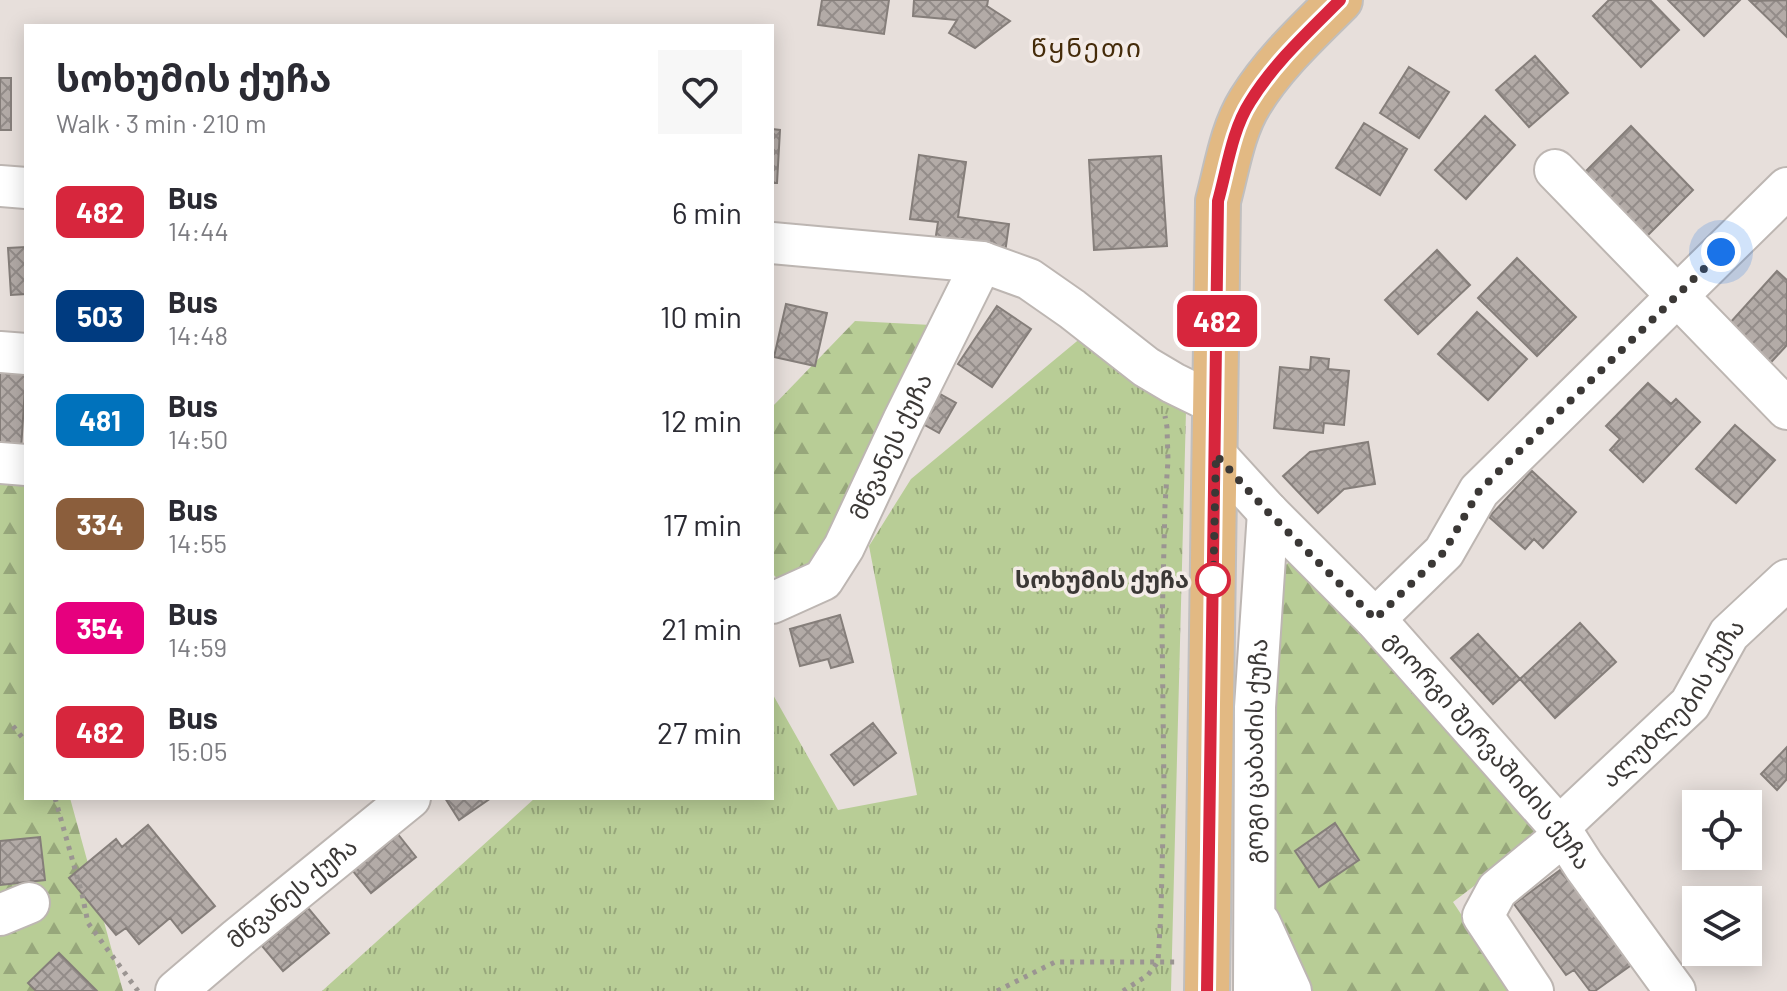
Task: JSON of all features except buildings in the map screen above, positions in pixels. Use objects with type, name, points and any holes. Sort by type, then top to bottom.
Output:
[{"type":"main road","points":[[1207,991],[1218,201],[1236,133],[1249,103],[1286,56],[1340,0]]},
{"type":"street","points":[[1555,170],[1787,409]]},
{"type":"street","points":[[0,186],[24,188]]},
{"type":"street","points":[[1375,619],[1444,552],[1479,491],[1787,188]]},
{"type":"street","points":[[774,243],[982,262],[1029,279],[1146,367],[1216,404]]},
{"type":"street","name":"მწვანეს ქუჩა","points":[[774,602],[823,580],[844,547],[982,262]]},
{"type":"street","points":[[0,352],[24,354]]},
{"type":"street","name":"გიორგი შერვაშიძის ქუჩა","points":[[1216,455],[1375,619],[1562,831],[1675,991]]},
{"type":"street","points":[[0,463],[24,465]]},
{"type":"street","name":"გოგი ცაბაძის ქუჩა","points":[[1254,991],[1255,707],[1268,512]]},
{"type":"street","name":"ალუბლების ქუჩა","points":[[1533,991],[1483,916],[1497,890],[1562,831],[1690,704],[1729,634],[1787,580]]},
{"type":"street","name":"მწვანეს ქუჩა","points":[[176,991],[408,800]]},
{"type":"street","points":[[1210,850],[1228,860],[1291,991]]},
{"type":"path","points":[[1123,991],[1148,975],[1158,962],[1163,865],[1162,626],[1168,460],[1167,427],[1162,403]]},
{"type":"path","points":[[13,726],[24,740]]},
{"type":"path","points":[[56,800],[88,923],[138,991]]},
{"type":"path","points":[[997,991],[1055,962],[1158,962]]},
{"type":"green space","points":[[855,321],[931,325],[825,565],[787,589],[774,575],[774,405]]},
{"type":"green space","points":[[1082,337],[1186,411],[1171,991],[322,991],[533,800],[774,800],[774,697],[838,810],[917,795],[869,546],[911,479]]},
{"type":"green space","points":[[0,481],[24,483],[24,800],[71,800],[123,991],[0,991]]},
{"type":"green space","points":[[1304,548],[1540,836],[1453,902],[1512,991],[1270,991],[1276,855],[1245,603]]},
{"type":"bus line","name":"482","points":[[1207,991],[1218,201],[1236,133],[1249,103],[1294,46],[1340,0]]},
{"type":"place","name":"სოხუმის ქუჩა","points":[[1213,580]]},
{"type":"district","name":"წყნეთი","points":[[1087,48]]},
{"type":"route","points":[[1213,580],[1213,594],[1216,455],[1375,619],[1444,552],[1479,491],[1721,252]]}]
